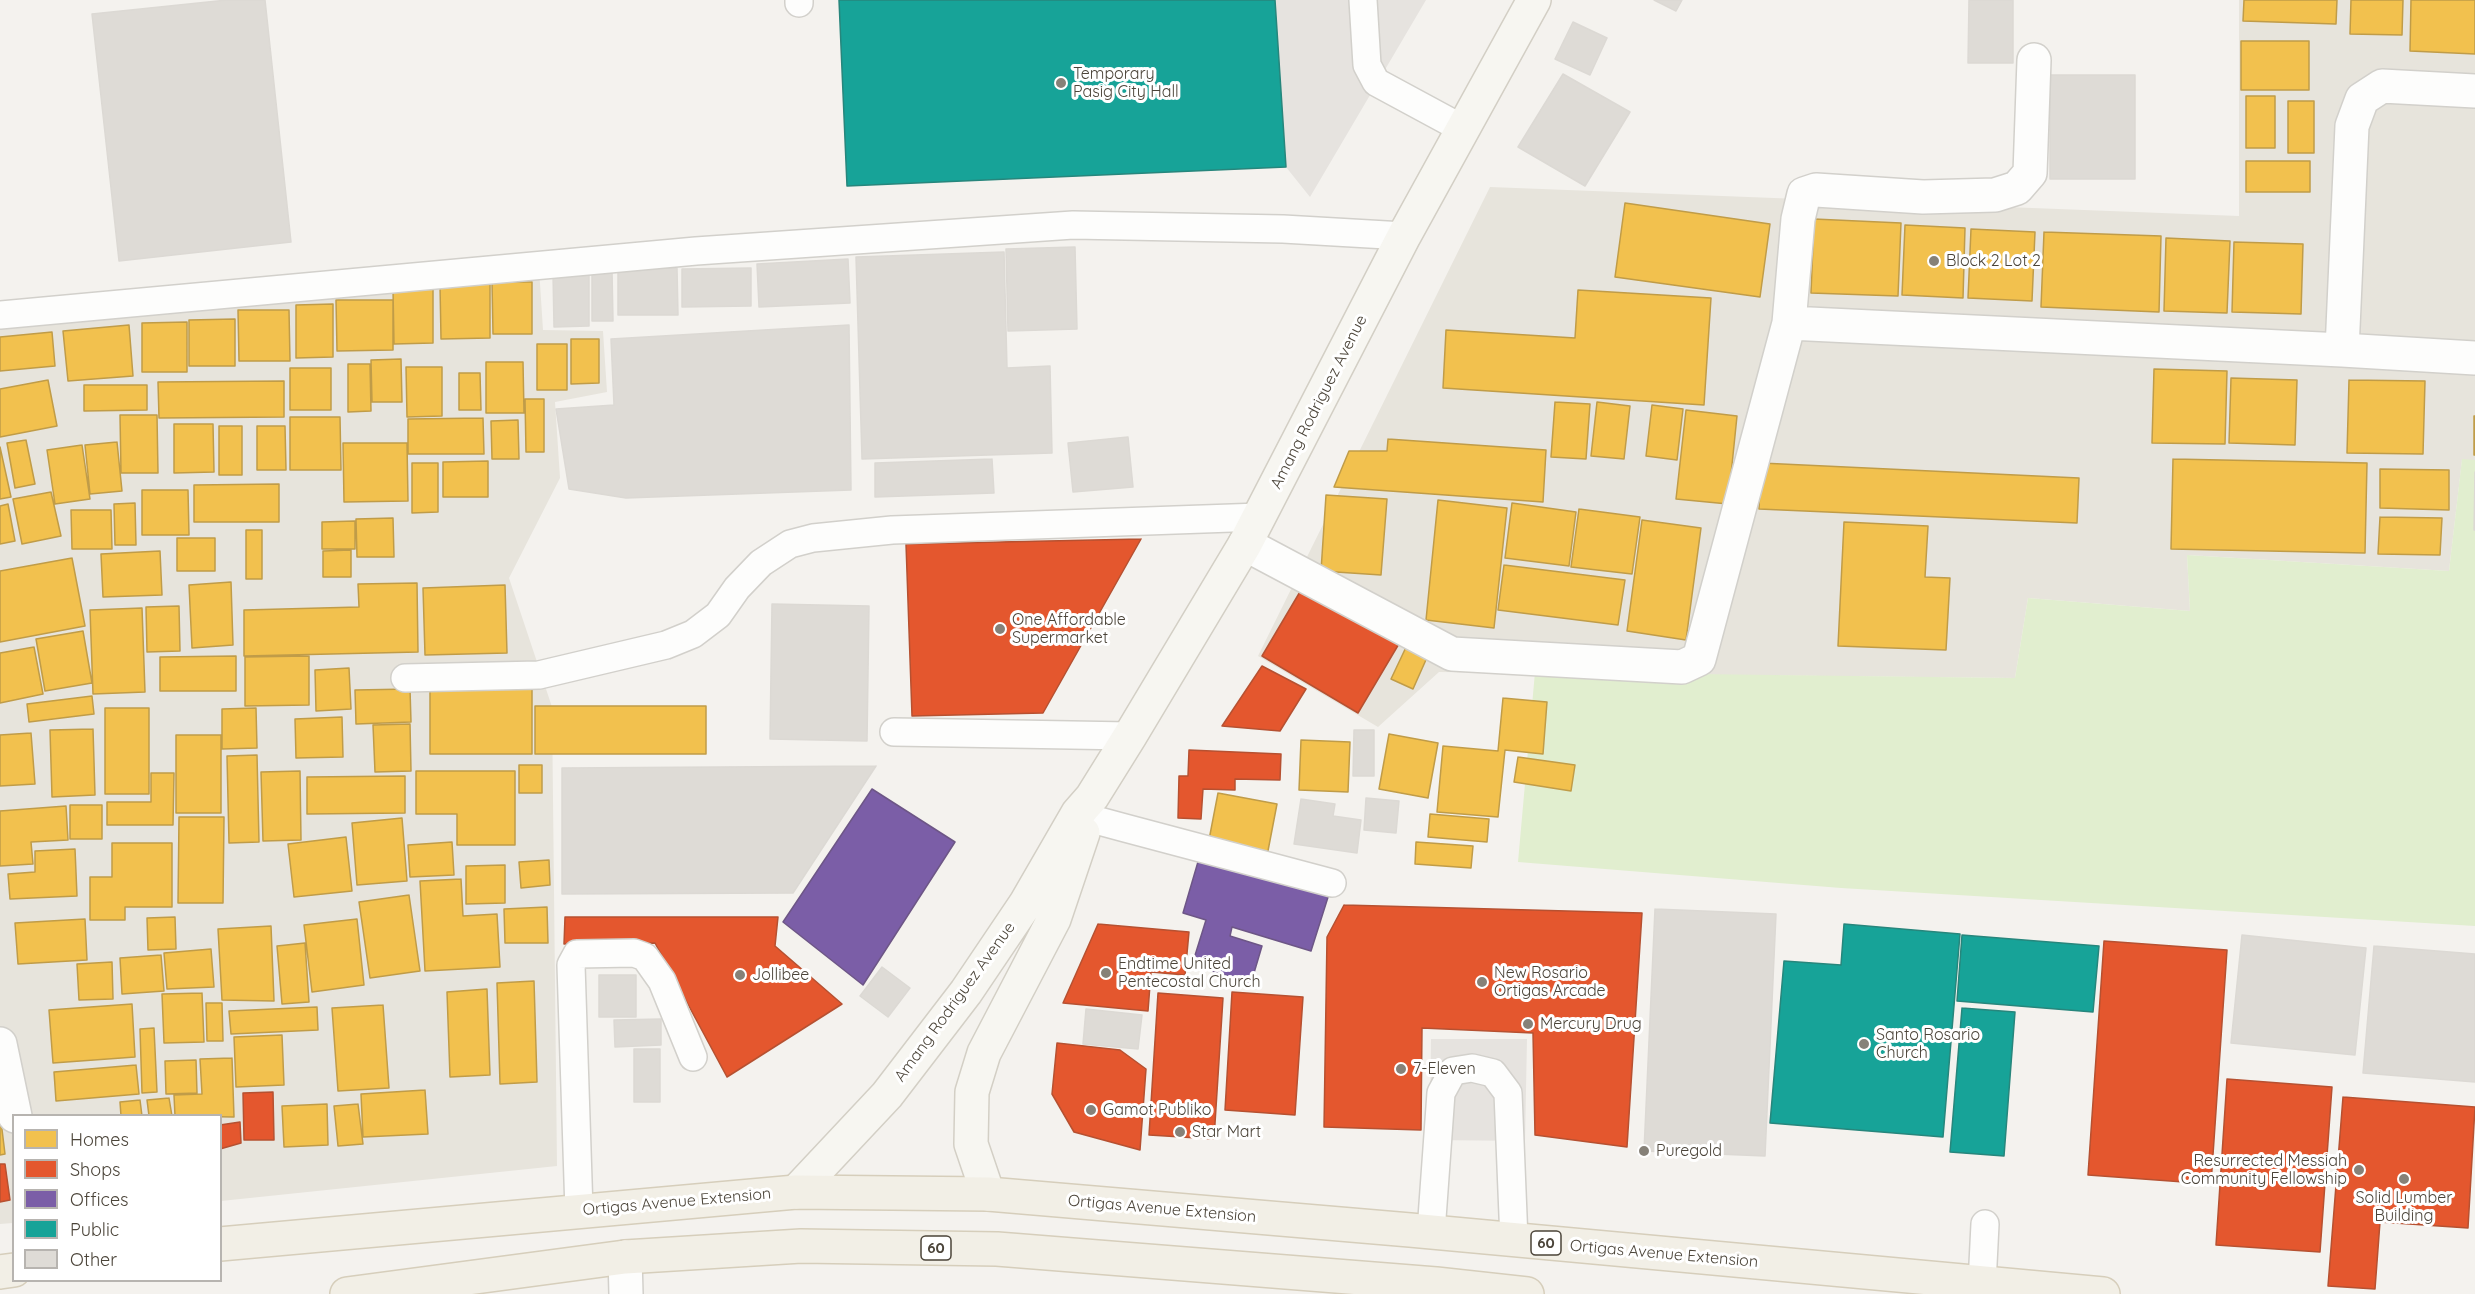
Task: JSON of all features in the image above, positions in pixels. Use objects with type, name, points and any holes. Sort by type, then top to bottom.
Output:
[{"type":"main road","name":"Amang Rodriguez Avenue","points":[[796,1191],[887,1095],[966,992],[1086,809],[1252,531],[1404,236],[1534,0]]},
{"type":"main road","name":"Amang Rodriguez Avenue","points":[[988,1194],[971,1144],[972,1092],[984,1053],[1053,919],[1086,809]]},
{"type":"main road","name":"Ortigas Avenue Extension","points":[[222,1244],[796,1191],[988,1194],[2103,1294]]},
{"type":"main road","name":"60","points":[[347,1294],[625,1257],[801,1246],[997,1249],[1436,1284],[1527,1294]]},
{"type":"street","points":[[1252,531],[1452,654],[1682,667],[1700,659],[1789,322],[1798,219],[1803,194],[1816,190],[1923,197],[1995,195],[2017,188],[2030,173],[2034,60]]},
{"type":"street","points":[[2342,350],[2352,126],[2362,99],[2382,86],[2475,91]]},
{"type":"street","points":[[1789,322],[2475,358]]},
{"type":"street","points":[[0,1044],[15,1114]]},
{"type":"street","points":[[625,1257],[626,1294]]},
{"type":"lane","points":[[1363,0],[1367,65],[1376,82],[1463,129]]},
{"type":"lane","points":[[0,315],[696,251],[1073,225],[1283,229],[1404,236]]},
{"type":"lane","points":[[405,678],[539,675],[666,645],[693,634],[718,615],[737,588],[761,563],[790,544],[813,538],[892,530],[1252,531]]},
{"type":"lane","points":[[894,732],[1130,736]]},
{"type":"lane","points":[[1086,809],[1332,883]]},
{"type":"lane","points":[[579,1211],[571,965],[577,954],[634,953],[645,957],[662,981],[693,1057]]},
{"type":"lane","points":[[1431,1232],[1441,1093],[1453,1071],[1472,1068],[1493,1073],[1508,1093],[1514,1240]]},
{"type":"lane","points":[[1982,1284],[1985,1224]]},
{"type":"shaded area","points":[[1275,0],[1426,0],[1310,197],[1286,167]]},
{"type":"shaded area","points":[[2239,0],[2475,0],[2475,460],[2462,460],[2449,571],[2187,555],[2190,611],[2028,598],[2015,678],[1439,672],[1378,727],[1258,656],[1490,187],[2239,216]]},
{"type":"shaded area","points":[[539,268],[543,330],[603,331],[607,392],[555,402],[560,478],[509,578],[552,707],[557,1166],[222,1201],[222,1114],[12,1114],[12,1223],[0,1224],[0,329]]},
{"type":"shaded area","points":[[1431,1039],[1527,1039],[1525,1141],[1430,1140]]},
{"type":"green space","points":[[2462,459],[2475,460],[2475,926],[1841,888],[1518,862],[1535,672],[2015,678],[2028,598],[2190,611],[2187,555],[2449,571]]},
{"type":"building: Homes","points":[[2244,0],[2337,0],[2336,24],[2243,21]]},
{"type":"building: Homes","points":[[2351,0],[2403,0],[2402,35],[2350,34]]},
{"type":"building: Homes","points":[[2411,0],[2475,0],[2475,54],[2410,51]]},
{"type":"building: Homes","points":[[2241,41],[2309,41],[2309,90],[2241,90]]},
{"type":"building: Homes","points":[[2246,96],[2275,96],[2275,148],[2246,148]]},
{"type":"building: Homes","points":[[2288,101],[2314,101],[2314,153],[2288,153]]},
{"type":"building: Homes","points":[[2246,161],[2310,161],[2310,192],[2246,192]]},
{"type":"building: Homes","points":[[1625,203],[1770,224],[1760,297],[1615,277]]},
{"type":"building: Homes","points":[[1814,219],[1901,223],[1898,296],[1811,293]]},
{"type":"building: Homes","name":"Block 2 Lot 2","points":[[1905,225],[1965,228],[1963,298],[1902,295]]},
{"type":"building: Homes","points":[[1971,229],[2035,232],[2032,301],[1968,298]]},
{"type":"building: Homes","points":[[2044,232],[2161,236],[2159,312],[2041,307]]},
{"type":"building: Homes","points":[[2166,238],[2230,241],[2227,313],[2164,311]]},
{"type":"building: Homes","points":[[2234,242],[2303,244],[2301,314],[2232,312]]},
{"type":"building: Homes","points":[[492,282],[532,282],[532,334],[493,334]]},
{"type":"building: Homes","points":[[490,284],[490,338],[441,339],[440,285]]},
{"type":"building: Homes","points":[[393,289],[433,289],[433,343],[394,344]]},
{"type":"building: Homes","points":[[1578,290],[1711,298],[1704,405],[1443,388],[1446,330],[1575,338]]},
{"type":"building: Homes","points":[[336,300],[393,300],[393,350],[337,351]]},
{"type":"building: Homes","points":[[333,304],[333,357],[296,358],[296,305]]},
{"type":"building: Homes","points":[[238,310],[289,310],[290,361],[239,361]]},
{"type":"building: Homes","points":[[235,319],[235,366],[189,366],[189,320]]},
{"type":"building: Homes","points":[[187,322],[187,372],[142,372],[142,323]]},
{"type":"building: Homes","points":[[129,325],[133,376],[68,381],[63,331]]},
{"type":"building: Homes","points":[[52,332],[55,366],[0,371],[0,337]]},
{"type":"building: Homes","points":[[571,339],[599,339],[599,383],[571,384]]},
{"type":"building: Homes","points":[[537,344],[567,344],[567,390],[537,390]]},
{"type":"building: Homes","points":[[401,359],[402,402],[372,402],[371,360]]},
{"type":"building: Homes","points":[[486,362],[523,362],[524,413],[486,413]]},
{"type":"building: Homes","points":[[348,364],[370,364],[371,411],[348,412]]},
{"type":"building: Homes","points":[[406,367],[442,367],[442,416],[407,417]]},
{"type":"building: Homes","points":[[290,368],[331,368],[331,410],[290,410]]},
{"type":"building: Homes","points":[[2154,369],[2227,371],[2225,444],[2152,443]]},
{"type":"building: Homes","points":[[459,373],[480,373],[481,410],[459,410]]},
{"type":"building: Homes","points":[[2231,378],[2297,380],[2295,445],[2229,443]]},
{"type":"building: Homes","points":[[48,380],[57,426],[0,437],[0,389]]},
{"type":"building: Homes","points":[[2349,380],[2425,381],[2423,454],[2347,453]]},
{"type":"building: Homes","points":[[284,381],[284,417],[159,418],[158,382]]},
{"type":"building: Homes","points":[[84,385],[147,385],[147,410],[84,411]]},
{"type":"building: Homes","points":[[525,399],[544,399],[544,452],[526,452]]},
{"type":"building: Homes","points":[[1555,402],[1590,404],[1586,459],[1551,457]]},
{"type":"building: Homes","points":[[1597,402],[1630,406],[1624,459],[1591,456]]},
{"type":"building: Homes","points":[[1652,405],[1683,409],[1677,460],[1646,456]]},
{"type":"building: Homes","points":[[1686,410],[1737,416],[1728,504],[1676,499]]},
{"type":"building: Homes","points":[[120,415],[157,415],[158,473],[121,473]]},
{"type":"building: Homes","points":[[2475,416],[2475,455],[2474,455]]},
{"type":"building: Homes","points":[[290,417],[340,417],[341,470],[290,470]]},
{"type":"building: Homes","points":[[483,418],[484,454],[408,454],[408,419]]},
{"type":"building: Homes","points":[[518,420],[519,459],[492,459],[491,421]]},
{"type":"building: Homes","points":[[174,424],[213,424],[214,472],[174,473]]},
{"type":"building: Homes","points":[[219,426],[242,426],[242,475],[219,475]]},
{"type":"building: Homes","points":[[257,426],[285,426],[286,470],[257,470]]},
{"type":"building: Homes","points":[[1388,439],[1546,450],[1543,502],[1334,487],[1349,451],[1387,451]]},
{"type":"building: Homes","points":[[26,440],[35,484],[15,488],[7,443]]},
{"type":"building: Homes","points":[[117,442],[122,491],[90,494],[85,445]]},
{"type":"building: Homes","points":[[343,443],[407,443],[408,501],[344,502]]},
{"type":"building: Homes","points":[[82,445],[90,499],[55,504],[47,450]]},
{"type":"building: Homes","points":[[0,447],[11,497],[0,499]]},
{"type":"building: Homes","points":[[2173,459],[2367,463],[2365,553],[2171,549]]},
{"type":"building: Homes","points":[[488,461],[488,497],[443,497],[443,462]]},
{"type":"building: Homes","points":[[412,463],[438,463],[438,512],[412,513]]},
{"type":"building: Homes","points":[[1761,463],[2079,478],[2077,523],[1759,509]]},
{"type":"building: Homes","points":[[2380,469],[2449,470],[2449,510],[2380,508]]},
{"type":"building: Homes","points":[[279,484],[279,522],[194,522],[194,485]]},
{"type":"building: Homes","points":[[142,490],[188,490],[189,535],[142,535]]},
{"type":"building: Homes","points":[[51,492],[61,536],[22,544],[13,499]]},
{"type":"building: Homes","points":[[1326,495],[1387,499],[1381,575],[1321,571]]},
{"type":"building: Homes","points":[[1438,500],[1507,508],[1494,628],[1426,620]]},
{"type":"building: Homes","points":[[135,503],[136,545],[115,545],[114,504]]},
{"type":"building: Homes","points":[[1512,503],[1576,512],[1569,566],[1505,558]]},
{"type":"building: Homes","points":[[8,504],[15,541],[0,544],[0,506]]},
{"type":"building: Homes","points":[[1579,509],[1640,517],[1632,574],[1571,567]]},
{"type":"building: Homes","points":[[71,510],[111,510],[112,549],[72,549]]},
{"type":"building: Homes","points":[[2380,517],[2442,518],[2440,555],[2378,554]]},
{"type":"building: Homes","points":[[393,518],[394,557],[357,557],[356,519]]},
{"type":"building: Homes","points":[[1642,520],[1701,528],[1686,640],[1627,631]]},
{"type":"building: Homes","points":[[355,521],[355,549],[322,549],[322,522]]},
{"type":"building: Homes","points":[[1844,522],[1928,526],[1925,577],[1950,578],[1946,650],[1838,646]]},
{"type":"building: Homes","points":[[246,530],[262,530],[262,579],[246,579]]},
{"type":"building: Homes","points":[[177,538],[215,538],[215,571],[177,571]]},
{"type":"building: Homes","points":[[351,550],[351,577],[323,577],[323,551]]},
{"type":"building: Homes","points":[[160,551],[162,595],[103,597],[101,554]]},
{"type":"building: Homes","points":[[72,558],[85,626],[0,642],[0,571]]},
{"type":"building: Homes","points":[[1504,565],[1625,580],[1618,625],[1498,610]]},
{"type":"building: Homes","points":[[231,582],[233,645],[192,648],[189,585]]},
{"type":"building: Homes","points":[[417,583],[418,652],[244,656],[244,610],[359,607],[358,584]]},
{"type":"building: Homes","points":[[505,585],[507,653],[425,655],[423,588]]},
{"type":"building: Homes","points":[[179,606],[180,651],[147,652],[146,607]]},
{"type":"building: Homes","points":[[142,608],[145,692],[93,694],[90,610]]},
{"type":"building: Homes","points":[[83,631],[92,683],[45,691],[36,639]]},
{"type":"building: Homes","points":[[1408,643],[1429,653],[1413,689],[1391,679]]},
{"type":"building: Homes","points":[[34,647],[43,694],[0,703],[0,653]]},
{"type":"building: Homes","points":[[236,656],[236,691],[160,691],[160,657]]},
{"type":"building: Homes","points":[[309,656],[309,705],[245,706],[245,657]]},
{"type":"building: Homes","points":[[349,668],[351,709],[316,711],[315,670]]},
{"type":"building: Homes","points":[[532,687],[532,754],[430,754],[430,688]]},
{"type":"building: Homes","points":[[410,689],[411,722],[356,724],[355,690]]},
{"type":"building: Homes","points":[[92,696],[94,714],[29,722],[27,704]]},
{"type":"building: Homes","points":[[1503,698],[1547,702],[1543,754],[1505,750],[1498,817],[1437,812],[1443,746],[1498,751]]},
{"type":"building: Homes","points":[[535,706],[706,706],[706,754],[535,754]]},
{"type":"building: Homes","points":[[105,708],[149,708],[149,794],[105,794]]},
{"type":"building: Homes","points":[[256,708],[257,748],[222,749],[222,709]]},
{"type":"building: Homes","points":[[342,717],[343,757],[296,758],[295,719]]},
{"type":"building: Homes","points":[[410,724],[411,771],[375,772],[373,725]]},
{"type":"building: Homes","points":[[93,729],[95,795],[52,797],[50,730]]},
{"type":"building: Homes","points":[[31,733],[35,784],[0,786],[0,735]]},
{"type":"building: Homes","points":[[1389,734],[1438,743],[1428,798],[1379,789]]},
{"type":"building: Homes","points":[[176,735],[221,735],[221,813],[176,813]]},
{"type":"building: Homes","points":[[1301,740],[1350,742],[1348,792],[1299,790]]},
{"type":"building: Homes","points":[[257,755],[259,842],[229,843],[227,756]]},
{"type":"building: Homes","points":[[1518,757],[1575,765],[1571,791],[1514,782]]},
{"type":"building: Homes","points":[[519,765],[542,765],[542,793],[519,793]]},
{"type":"building: Homes","points":[[300,771],[301,840],[263,841],[261,772]]},
{"type":"building: Homes","points":[[416,771],[515,771],[515,845],[457,845],[457,814],[416,814]]},
{"type":"building: Homes","points":[[151,773],[174,773],[173,825],[107,825],[107,802],[151,802]]},
{"type":"building: Homes","points":[[405,776],[405,813],[307,814],[307,777]]},
{"type":"building: Homes","points":[[1218,793],[1277,804],[1267,856],[1208,845]]},
{"type":"building: Homes","points":[[70,805],[102,805],[102,839],[70,839]]},
{"type":"building: Homes","points":[[66,806],[68,840],[31,842],[33,864],[0,866],[0,811]]},
{"type":"building: Homes","points":[[1430,814],[1489,819],[1487,842],[1428,837]]},
{"type":"building: Homes","points":[[179,817],[224,817],[223,903],[178,903]]},
{"type":"building: Homes","points":[[402,818],[407,881],[357,885],[352,823]]},
{"type":"building: Homes","points":[[346,837],[352,891],[294,897],[288,844]]},
{"type":"building: Homes","points":[[452,842],[454,875],[410,877],[408,845]]},
{"type":"building: Homes","points":[[1416,842],[1473,846],[1471,868],[1415,864]]},
{"type":"building: Homes","points":[[112,843],[172,843],[172,907],[125,907],[125,920],[90,920],[90,877],[112,877]]},
{"type":"building: Homes","points":[[75,849],[77,896],[10,899],[8,874],[35,872],[35,851]]},
{"type":"building: Homes","points":[[549,860],[550,885],[521,888],[519,862]]},
{"type":"building: Homes","points":[[505,865],[505,903],[466,904],[466,866]]},
{"type":"building: Homes","points":[[461,879],[463,916],[497,914],[500,967],[425,971],[420,881]]},
{"type":"building: Homes","points":[[409,895],[420,971],[370,978],[359,902]]},
{"type":"building: Homes","points":[[547,907],[548,943],[505,943],[504,909]]},
{"type":"building: Homes","points":[[175,917],[176,949],[148,950],[147,918]]},
{"type":"building: Homes","points":[[85,919],[87,960],[18,964],[15,923]]},
{"type":"building: Homes","points":[[357,919],[364,985],[312,992],[304,925]]},
{"type":"building: Homes","points":[[271,926],[274,1001],[222,1000],[218,929]]},
{"type":"building: Homes","points":[[305,943],[309,1002],[282,1004],[277,946]]},
{"type":"building: Homes","points":[[211,949],[214,987],[167,989],[164,953]]},
{"type":"building: Homes","points":[[161,955],[164,991],[122,994],[120,958]]},
{"type":"building: Homes","points":[[112,962],[113,999],[79,1000],[77,964]]},
{"type":"building: Homes","points":[[534,981],[537,1082],[500,1084],[497,983]]},
{"type":"building: Homes","points":[[487,989],[490,1075],[450,1077],[447,992]]},
{"type":"building: Homes","points":[[202,993],[204,1042],[164,1043],[162,994]]},
{"type":"building: Homes","points":[[206,1003],[222,1003],[223,1041],[207,1041]]},
{"type":"building: Homes","points":[[132,1004],[135,1057],[53,1063],[49,1010]]},
{"type":"building: Homes","points":[[383,1005],[389,1088],[338,1091],[332,1008]]},
{"type":"building: Homes","points":[[317,1007],[318,1030],[231,1034],[229,1011]]},
{"type":"building: Homes","points":[[154,1028],[157,1092],[142,1093],[140,1029]]},
{"type":"building: Homes","points":[[282,1035],[284,1085],[236,1087],[234,1037]]},
{"type":"building: Homes","points":[[232,1058],[234,1117],[222,1117],[222,1114],[175,1114],[174,1095],[202,1094],[200,1059]]},
{"type":"building: Homes","points":[[196,1060],[197,1093],[166,1094],[165,1061]]},
{"type":"building: Homes","points":[[136,1065],[139,1094],[56,1101],[54,1072]]},
{"type":"building: Homes","points":[[425,1090],[428,1134],[363,1137],[361,1094]]},
{"type":"building: Homes","points":[[169,1098],[172,1114],[149,1114],[147,1100]]},
{"type":"building: Homes","points":[[140,1100],[142,1114],[121,1114],[120,1102]]},
{"type":"building: Homes","points":[[327,1104],[328,1145],[284,1147],[282,1106]]},
{"type":"building: Homes","points":[[358,1104],[363,1144],[338,1146],[334,1106]]},
{"type":"building: Homes","points":[[0,1113],[5,1154],[0,1155]]},
{"type":"building: Shops","name":"One Affordable Supermarket","points":[[1141,539],[1043,713],[912,716],[906,544]]},
{"type":"building: Shops","points":[[1304,585],[1400,642],[1358,713],[1262,656]]},
{"type":"building: Shops","points":[[1262,666],[1306,689],[1280,731],[1222,726]]},
{"type":"building: Shops","points":[[1189,750],[1281,754],[1280,780],[1235,779],[1235,790],[1203,789],[1201,819],[1178,818],[1179,776],[1188,776]]},
{"type":"building: Shops","name":"New Rosario Ortigas Arcade","points":[[1344,905],[1642,913],[1627,1147],[1535,1135],[1533,1033],[1422,1028],[1421,1130],[1324,1127],[1327,937]]},
{"type":"building: Shops","name":"Jollibee","points":[[565,917],[778,917],[775,946],[842,1004],[727,1077],[655,943],[564,944]]},
{"type":"building: Shops","points":[[1098,924],[1189,932],[1185,975],[1151,972],[1148,1011],[1063,1003]]},
{"type":"building: Shops","points":[[2104,941],[2227,950],[2211,1184],[2088,1175]]},
{"type":"building: Shops","points":[[1232,992],[1303,997],[1295,1115],[1225,1110]]},
{"type":"building: Shops","points":[[1158,993],[1223,998],[1214,1139],[1149,1135]]},
{"type":"building: Shops","points":[[1057,1043],[1120,1050],[1146,1069],[1140,1150],[1074,1132],[1052,1094]]},
{"type":"building: Shops","points":[[2227,1079],[2332,1087],[2320,1252],[2216,1245]]},
{"type":"building: Shops","points":[[273,1092],[274,1140],[244,1140],[243,1093]]},
{"type":"building: Shops","name":"Solid Lumber Building","points":[[2343,1097],[2475,1107],[2468,1228],[2380,1222],[2375,1289],[2328,1286]]},
{"type":"building: Shops","points":[[240,1122],[241,1143],[222,1148],[222,1125]]},
{"type":"building: Shops","points":[[0,1164],[5,1164],[10,1200],[0,1202]]},
{"type":"building: Offices","points":[[872,789],[955,842],[863,985],[783,922]]},
{"type":"building: Offices","points":[[1200,855],[1329,894],[1311,951],[1232,927],[1230,936],[1262,946],[1251,983],[1192,965],[1206,920],[1183,913]]},
{"type":"building: Public","name":"Temporary Pasig City Hall","points":[[839,0],[1275,0],[1286,167],[847,186]]},
{"type":"building: Public","name":"Santo Rosario Church","points":[[1844,924],[1960,934],[1943,1137],[1770,1123],[1784,961],[1841,965]]},
{"type":"building: Public","points":[[1962,935],[2099,946],[2093,1012],[1957,1001]]},
{"type":"building: Public","points":[[1962,1008],[2015,1012],[2004,1156],[1950,1152]]},
{"type":"building: Other","points":[[227,0],[265,0],[291,242],[119,261],[92,14]]},
{"type":"building: Other","points":[[1654,0],[1682,0],[1676,11]]},
{"type":"building: Other","points":[[1969,0],[2013,0],[2013,63],[1968,63]]},
{"type":"building: Other","points":[[1573,22],[1607,38],[1590,75],[1555,59]]},
{"type":"building: Other","points":[[1563,74],[1630,112],[1585,186],[1518,147]]},
{"type":"building: Other","points":[[2050,75],[2135,75],[2135,179],[2050,179]]},
{"type":"building: Other","points":[[1075,247],[1077,329],[1008,331],[1006,249]]},
{"type":"building: Other","points":[[1004,252],[1007,368],[1050,366],[1052,453],[862,459],[856,257]]},
{"type":"building: Other","points":[[848,259],[850,303],[759,307],[757,264]]},
{"type":"building: Other","points":[[677,268],[678,315],[618,315],[618,269]]},
{"type":"building: Other","points":[[751,268],[751,306],[682,307],[682,269]]},
{"type":"building: Other","points":[[592,271],[612,271],[613,321],[592,321]]},
{"type":"building: Other","points":[[589,272],[589,326],[554,327],[553,273]]},
{"type":"building: Other","points":[[849,325],[851,490],[626,498],[569,489],[556,409],[614,405],[611,339]]},
{"type":"building: Other","points":[[1128,437],[1133,487],[1073,492],[1068,443]]},
{"type":"building: Other","points":[[992,459],[994,493],[875,497],[875,463]]},
{"type":"building: Other","points":[[2475,472],[2475,530],[2474,530]]},
{"type":"building: Other","points":[[772,604],[869,606],[867,741],[770,739]]},
{"type":"building: Other","points":[[1354,730],[1374,730],[1374,776],[1353,776]]},
{"type":"building: Other","points":[[876,766],[793,893],[562,894],[562,768]]},
{"type":"building: Other","points":[[1366,798],[1399,801],[1396,833],[1364,830]]},
{"type":"building: Other","points":[[1301,799],[1335,804],[1333,816],[1361,820],[1357,853],[1294,844]]},
{"type":"building: Other","points":[[1655,909],[1776,914],[1765,1156],[1644,1151]]},
{"type":"building: Other","points":[[2242,935],[2366,948],[2355,1055],[2231,1043]]},
{"type":"building: Other","points":[[2374,946],[2475,954],[2475,1082],[2363,1073]]},
{"type":"building: Other","points":[[882,967],[910,988],[888,1017],[860,996]]},
{"type":"building: Other","points":[[599,975],[636,975],[636,1017],[599,1017]]},
{"type":"building: Other","points":[[1086,1009],[1142,1015],[1138,1049],[1083,1044]]},
{"type":"building: Other","points":[[661,1019],[661,1045],[615,1047],[614,1020]]},
{"type":"building: Other","points":[[634,1049],[660,1049],[660,1102],[634,1102]]},
{"type":"place","name":"Temporary Pasig City Hall","points":[[1061,83]]},
{"type":"place","name":"Block 2 Lot 2","points":[[1934,261]]},
{"type":"place","name":"One Affordable Supermarket","points":[[1000,629]]},
{"type":"place","name":"Endtime United Pentecostal Church","points":[[1106,973]]},
{"type":"place","name":"Jollibee","points":[[740,975]]},
{"type":"place","name":"New Rosario Ortigas Arcade","points":[[1482,982]]},
{"type":"place","name":"Mercury Drug","points":[[1528,1024]]},
{"type":"place","name":"Santo Rosario Church","points":[[1864,1044]]},
{"type":"place","name":"7-Eleven","points":[[1401,1069]]},
{"type":"place","name":"Gamot Publiko","points":[[1091,1110]]},
{"type":"place","name":"Star Mart","points":[[1180,1132]]},
{"type":"place","name":"Puregold","points":[[1644,1151]]},
{"type":"place","name":"Resurrected Messiah Community Fellowship","points":[[2359,1170]]},
{"type":"place","name":"Solid Lumber Building","points":[[2404,1179]]}]
